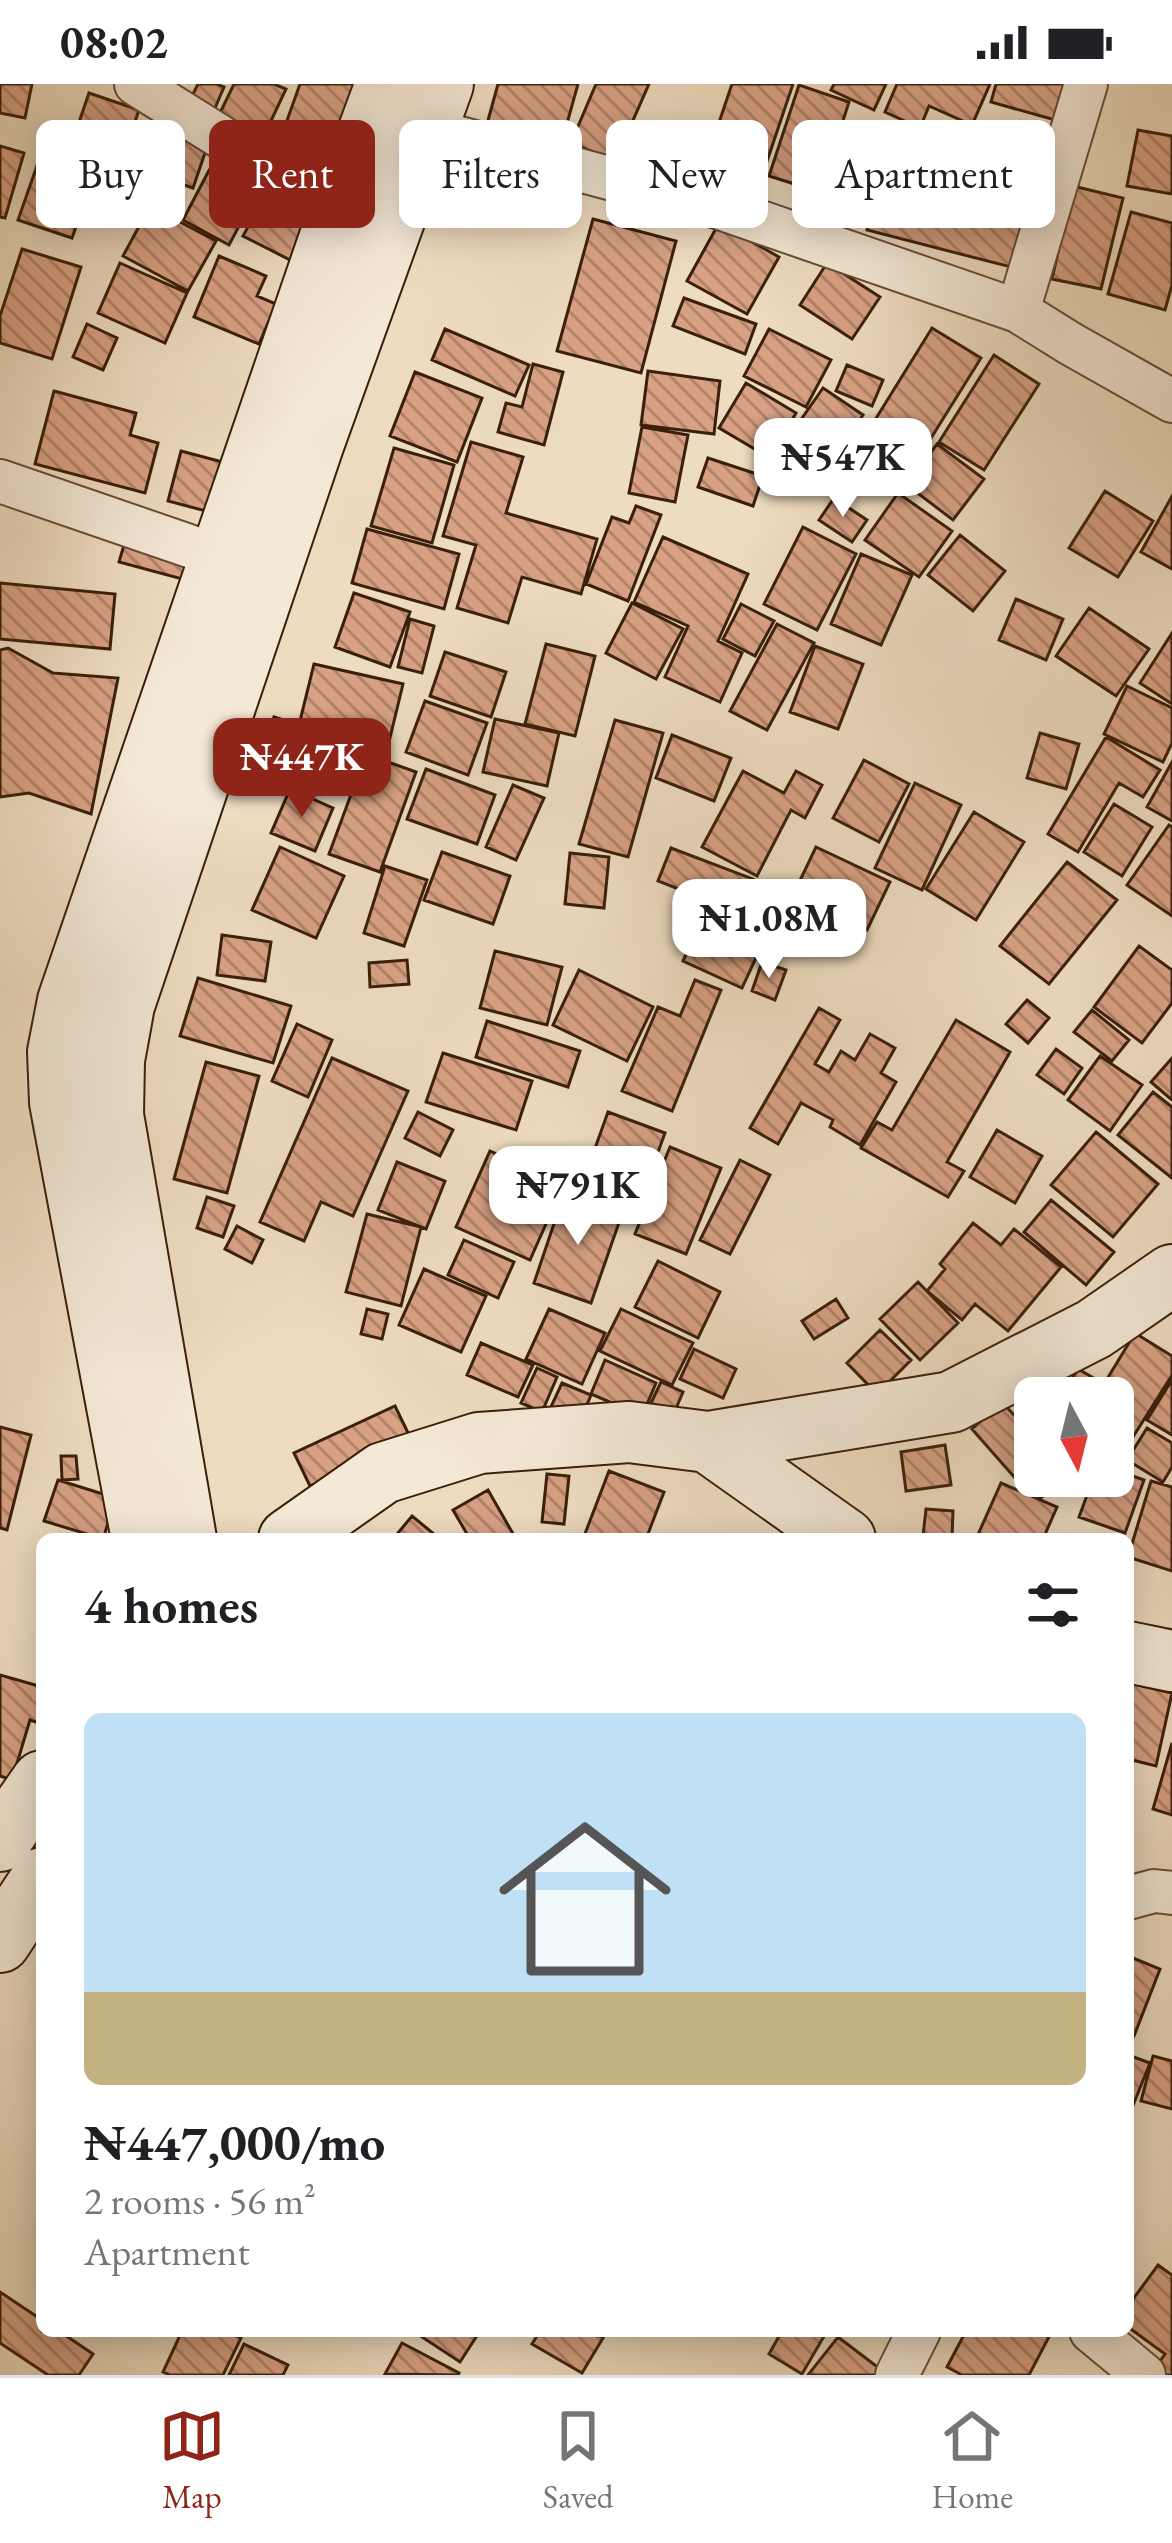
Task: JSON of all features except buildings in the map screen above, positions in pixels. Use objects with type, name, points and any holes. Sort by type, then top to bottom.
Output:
[{"type":"main road","points":[[373,120],[386,84]]},
{"type":"main road","points":[[141,1533],[60,1102],[58,1052],[68,1001],[221,557],[289,437],[435,106]]},
{"type":"main road","points":[[185,1533],[112,1115],[114,1060],[124,1005],[289,437],[335,228]]},
{"type":"main road","points":[[297,1533],[382,1473],[478,1443],[629,1432],[708,1442],[952,1402],[1094,1329],[1172,1275]]},
{"type":"main road","points":[[708,1442],[837,1533]]},
{"type":"main road","points":[[1134,1653],[1172,1661]]},
{"type":"main road","points":[[0,1841],[36,1790]]},
{"type":"main road","points":[[0,1942],[36,1887]]},
{"type":"street","points":[[136,84],[209,130]]},
{"type":"street","points":[[1018,311],[1086,84]]},
{"type":"street","points":[[435,106],[1018,311],[1172,400]]},
{"type":"street","points":[[0,481],[221,557]]},
{"type":"street","points":[[1134,1897],[1172,1893]]},
{"type":"street","points":[[897,2375],[916,2337]]},
{"type":"street","points":[[1098,2337],[1144,2375]]}]
